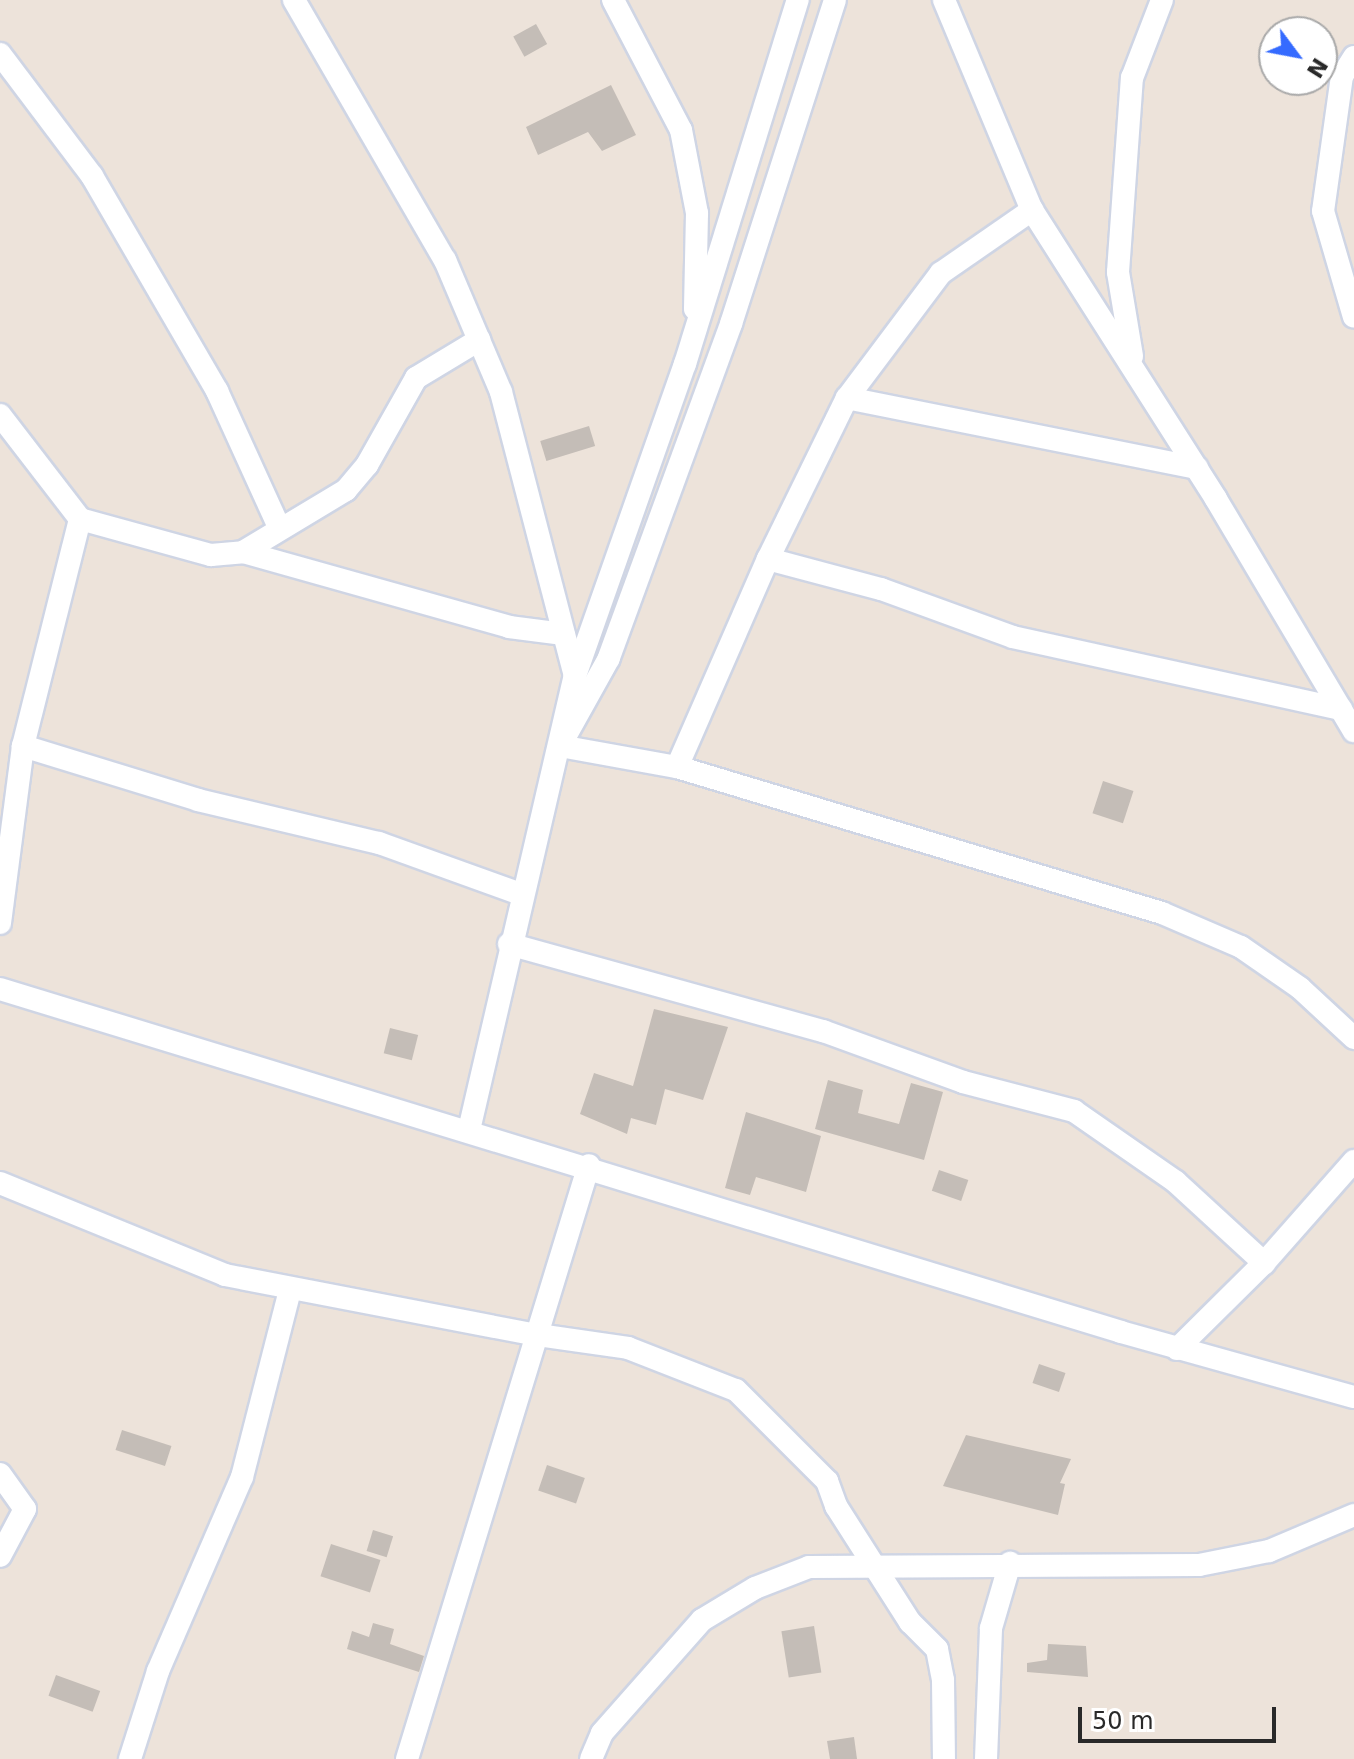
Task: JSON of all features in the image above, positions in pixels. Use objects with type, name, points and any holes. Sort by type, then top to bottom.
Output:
[{"type":"street","points":[[294,0],[445,260],[501,392],[575,676]]},
{"type":"street","points":[[613,0],[681,130],[697,213],[693,336]]},
{"type":"street","points":[[469,1130],[509,944],[575,676],[693,336],[798,0]]},
{"type":"street","points":[[560,746],[609,658],[731,324],[835,0]]},
{"type":"street","points":[[944,0],[1032,210],[1197,468],[1354,731]]},
{"type":"street","points":[[1134,367],[1118,272],[1132,78],[1162,0]]},
{"type":"street","points":[[0,54],[92,176],[217,391],[279,527]]},
{"type":"street","points":[[1354,57],[1342,76],[1323,211],[1354,317]]},
{"type":"street","points":[[677,767],[768,559],[847,398],[941,273],[1032,210]]},
{"type":"street","points":[[243,552],[279,527],[346,490],[367,465],[416,378],[479,340]]},
{"type":"street","points":[[847,398],[1197,468]]},
{"type":"street","points":[[0,415],[80,519],[211,555],[243,552],[509,627],[564,634]]},
{"type":"street","points":[[0,923],[15,763],[80,519]]},
{"type":"street","points":[[768,559],[881,589],[1013,637],[1341,709]]},
{"type":"street","points":[[560,746],[677,767],[1162,913],[1241,947],[1300,988],[1354,1038]]},
{"type":"street","points":[[15,763],[198,800],[379,843],[521,894]]},
{"type":"street","points":[[509,944],[808,1027],[963,1082],[1074,1111],[1176,1182],[1264,1263]]},
{"type":"street","points":[[0,989],[589,1165],[1177,1349],[1354,1397]]},
{"type":"street","points":[[1177,1349],[1264,1263],[1354,1161]]},
{"type":"street","points":[[407,1759],[589,1165]]},
{"type":"street","points":[[0,1183],[211,1269],[290,1290],[538,1335],[628,1348],[736,1390],[827,1481],[836,1506],[910,1622],[937,1649],[943,1680],[944,1759]]},
{"type":"street","points":[[130,1759],[158,1671],[242,1477],[290,1290]]},
{"type":"street","points":[[0,1474],[25,1509],[0,1556]]},
{"type":"street","points":[[591,1759],[602,1733],[702,1620],[755,1588],[809,1567],[873,1563],[1199,1565],[1269,1551],[1354,1515]]},
{"type":"street","points":[[986,1759],[991,1628],[1010,1563]]},
{"type":"building","points":[[536,24],[547,44],[524,57],[513,37]]},
{"type":"building","points":[[611,85],[636,135],[602,151],[588,132],[538,155],[526,127]]},
{"type":"building","points":[[589,426],[595,446],[546,461],[540,441]]},
{"type":"building","points":[[1103,781],[1133,791],[1123,823],[1092,813]]},
{"type":"building","points":[[654,1009],[728,1027],[703,1100],[665,1089],[656,1125],[631,1118],[627,1134],[580,1114],[594,1073],[633,1086]]},
{"type":"building","points":[[390,1028],[418,1035],[412,1060],[384,1053]]},
{"type":"building","points":[[828,1080],[863,1090],[858,1113],[899,1124],[911,1083],[943,1092],[924,1160],[815,1129]]},
{"type":"building","points":[[746,1112],[821,1136],[806,1192],[756,1177],[750,1195],[725,1188]]},
{"type":"building","points":[[939,1170],[968,1180],[961,1201],[932,1191]]},
{"type":"building","points":[[1039,1364],[1065,1373],[1059,1392],[1032,1383]]},
{"type":"building","points":[[122,1430],[171,1446],[165,1466],[116,1450]]},
{"type":"building","points":[[966,1435],[1071,1459],[1060,1483],[1065,1484],[1058,1515],[943,1486]]},
{"type":"building","points":[[547,1465],[585,1478],[576,1504],[538,1491]]},
{"type":"building","points":[[373,1530],[393,1536],[387,1557],[367,1551]]},
{"type":"building","points":[[331,1544],[380,1560],[370,1592],[320,1576]]},
{"type":"building","points":[[373,1623],[394,1629],[390,1644],[424,1656],[419,1672],[347,1649],[352,1631],[369,1637]]},
{"type":"building","points":[[814,1626],[821,1672],[789,1678],[781,1631]]},
{"type":"building","points":[[1048,1644],[1086,1646],[1088,1677],[1027,1672],[1027,1663],[1047,1660]]},
{"type":"building","points":[[56,1675],[100,1691],[93,1712],[48,1696]]},
{"type":"building","points":[[854,1737],[857,1759],[830,1759],[827,1741]]}]
